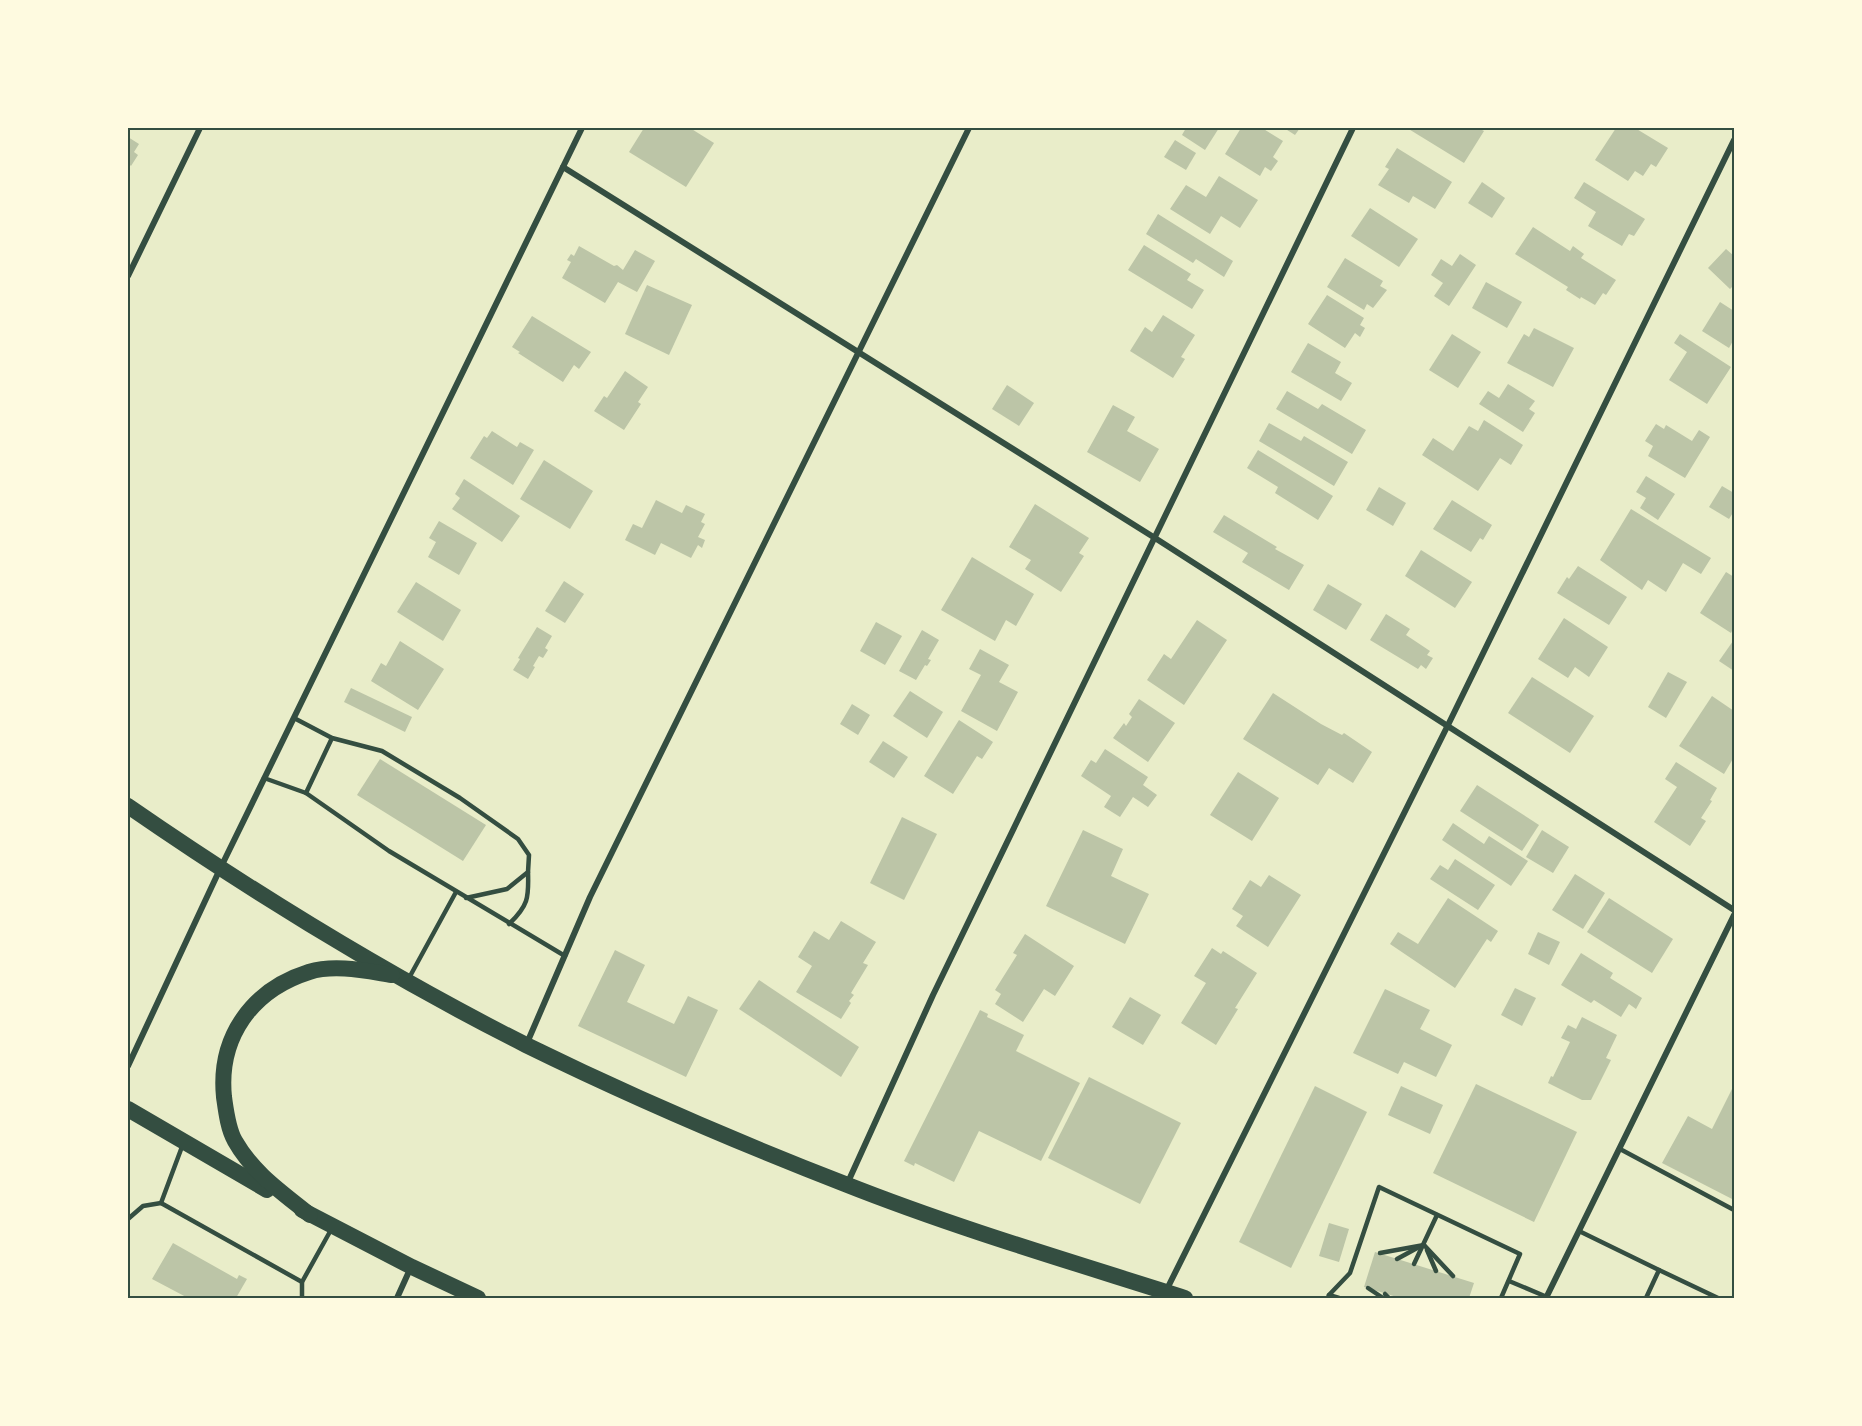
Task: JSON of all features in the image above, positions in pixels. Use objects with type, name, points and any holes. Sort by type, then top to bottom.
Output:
[{"type":"highway","points":[[128,806],[220,869],[403,978],[526,1045],[697,1123],[846,1185],[1015,1245],[1185,1299]]},
{"type":"highway","points":[[310,1215],[256,1171],[234,1140],[226,1112],[223,1083],[225,1058],[236,1029],[254,1005],[274,988],[310,971],[346,968],[403,978]]},
{"type":"highway","points":[[128,1109],[332,1227],[478,1299]]},
{"type":"street","points":[[128,276],[200,128]]},
{"type":"street","points":[[128,1066],[264,778],[582,128]]},
{"type":"street","points":[[526,1045],[596,886],[969,128]]},
{"type":"street","points":[[846,1185],[933,995],[1353,128]]},
{"type":"street","points":[[1165,1292],[1448,725],[1734,140]]},
{"type":"street","points":[[563,166],[1155,538],[1448,725],[1734,913],[1547,1298]]},
{"type":"street","points":[[397,1299],[412,1267]]},
{"type":"lane","points":[[294,718],[332,738],[382,751],[460,798],[518,838],[529,855],[528,894],[525,906],[509,924]]},
{"type":"lane","points":[[306,792],[332,738]]},
{"type":"lane","points":[[264,778],[306,792],[389,851],[565,956]]},
{"type":"lane","points":[[466,898],[507,889],[528,872]]},
{"type":"lane","points":[[403,978],[456,892]]},
{"type":"lane","points":[[161,1203],[184,1142]]},
{"type":"lane","points":[[1620,1149],[1734,1210]]},
{"type":"lane","points":[[1339,1299],[1329,1297],[1350,1273],[1379,1187],[1520,1254],[1501,1299]]},
{"type":"lane","points":[[128,1219],[143,1206],[161,1203],[302,1282]]},
{"type":"lane","points":[[1414,1264],[1437,1215]]},
{"type":"lane","points":[[302,1299],[302,1282],[332,1227]]},
{"type":"lane","points":[[1579,1231],[1718,1299]]},
{"type":"lane","points":[[1380,1254],[1424,1245]]},
{"type":"lane","points":[[1396,1259],[1424,1245]]},
{"type":"lane","points":[[1424,1245],[1436,1271]]},
{"type":"lane","points":[[1424,1245],[1454,1276]]},
{"type":"lane","points":[[1646,1299],[1659,1270]]},
{"type":"lane","points":[[1509,1281],[1547,1298]]},
{"type":"lane","points":[[1368,1288],[1389,1299]]},
{"type":"building","points":[[644,128],[690,128],[714,143],[686,187],[629,152]]},
{"type":"building","points":[[1186,128],[1219,128],[1205,150],[1182,135]]},
{"type":"building","points":[[1241,128],[1262,128],[1283,141],[1273,157],[1278,161],[1271,171],[1265,167],[1260,176],[1225,154]]},
{"type":"building","points":[[1284,128],[1300,128],[1295,135]]},
{"type":"building","points":[[1407,128],[1478,128],[1484,131],[1464,163]]},
{"type":"building","points":[[1616,128],[1635,128],[1668,148],[1656,167],[1651,164],[1643,176],[1635,171],[1628,181],[1595,160]]},
{"type":"building","points":[[128,137],[139,144],[134,152],[138,155],[128,167]]},
{"type":"building","points":[[1175,140],[1196,153],[1186,170],[1164,157]]},
{"type":"building","points":[[1397,148],[1452,182],[1435,209],[1413,196],[1409,203],[1378,185],[1389,169],[1385,167]]},
{"type":"building","points":[[1219,176],[1258,200],[1240,228],[1221,216],[1210,234],[1170,209],[1186,185],[1206,197]]},
{"type":"building","points":[[1482,182],[1505,198],[1492,218],[1468,203]]},
{"type":"building","points":[[1584,182],[1645,219],[1634,236],[1629,234],[1622,246],[1588,226],[1596,212],[1574,198]]},
{"type":"building","points":[[1370,208],[1418,239],[1399,267],[1351,236]]},
{"type":"building","points":[[1158,214],[1233,261],[1224,277],[1196,259],[1193,263],[1146,234]]},
{"type":"building","points":[[1533,227],[1570,251],[1573,246],[1584,254],[1581,258],[1616,280],[1606,295],[1603,293],[1595,305],[1581,297],[1580,299],[1566,290],[1568,287],[1515,254]]},
{"type":"building","points":[[1144,245],[1191,274],[1187,280],[1204,290],[1192,309],[1128,270]]},
{"type":"building","points":[[579,246],[623,270],[635,250],[655,261],[637,292],[618,282],[605,303],[562,278],[571,262],[567,260],[571,254],[574,256]]},
{"type":"building","points":[[1726,249],[1734,256],[1734,287],[1730,289],[1708,268]]},
{"type":"building","points":[[1460,254],[1476,265],[1449,306],[1434,296],[1443,283],[1431,275],[1441,259],[1452,266]]},
{"type":"building","points":[[1345,258],[1383,281],[1380,286],[1387,290],[1373,308],[1367,304],[1364,310],[1327,287]]},
{"type":"building","points":[[1486,282],[1522,302],[1507,328],[1472,308]]},
{"type":"building","points":[[647,285],[692,305],[669,355],[625,334]]},
{"type":"building","points":[[1327,295],[1364,318],[1360,325],[1365,328],[1360,337],[1355,333],[1345,348],[1308,324]]},
{"type":"building","points":[[1720,302],[1734,311],[1734,339],[1729,348],[1702,331]]},
{"type":"building","points":[[1163,315],[1195,335],[1181,357],[1185,359],[1173,378],[1130,351],[1145,327],[1152,332]]},
{"type":"building","points":[[532,316],[591,352],[579,369],[574,365],[563,382],[512,347]]},
{"type":"building","points":[[1534,328],[1574,348],[1553,387],[1507,363],[1524,334],[1529,337]]},
{"type":"building","points":[[1452,334],[1481,352],[1458,388],[1429,370]]},
{"type":"building","points":[[1680,334],[1731,367],[1707,404],[1669,380],[1687,352],[1674,343]]},
{"type":"building","points":[[1308,343],[1341,362],[1335,373],[1352,383],[1341,401],[1291,372]]},
{"type":"building","points":[[625,371],[648,387],[638,402],[641,404],[624,430],[594,411],[604,396],[607,398]]},
{"type":"building","points":[[1508,384],[1535,401],[1529,409],[1535,413],[1523,432],[1479,404],[1488,391],[1499,398]]},
{"type":"building","points":[[1007,385],[1034,403],[1019,426],[992,409]]},
{"type":"building","points":[[1287,391],[1318,409],[1322,404],[1366,430],[1352,454],[1276,409]]},
{"type":"building","points":[[1113,405],[1135,417],[1127,431],[1159,449],[1140,482],[1087,452]]},
{"type":"building","points":[[1484,420],[1523,445],[1511,465],[1500,458],[1478,491],[1422,455],[1433,438],[1453,451],[1469,426],[1478,431]]},
{"type":"building","points":[[1269,423],[1301,441],[1304,436],[1348,462],[1334,486],[1259,441]]},
{"type":"building","points":[[1656,424],[1664,429],[1666,425],[1692,441],[1699,430],[1710,437],[1685,478],[1648,456],[1653,446],[1645,441]]},
{"type":"building","points":[[492,431],[517,447],[520,442],[534,450],[513,485],[470,458],[484,436],[487,438]]},
{"type":"building","points":[[1258,450],[1333,496],[1318,520],[1275,493],[1278,487],[1247,468]]},
{"type":"building","points":[[544,460],[593,491],[570,529],[520,499]]},
{"type":"building","points":[[1646,476],[1675,494],[1658,520],[1640,508],[1646,498],[1636,492]]},
{"type":"building","points":[[464,479],[520,516],[502,542],[452,509],[460,498],[455,494]]},
{"type":"building","points":[[1722,486],[1734,493],[1734,511],[1729,519],[1709,507]]},
{"type":"building","points":[[1379,487],[1406,503],[1393,526],[1366,510]]},
{"type":"building","points":[[656,500],[682,513],[686,505],[705,514],[701,522],[705,524],[698,537],[705,540],[702,548],[698,545],[691,558],[661,543],[655,555],[625,540],[633,524],[642,528]]},
{"type":"building","points":[[1452,500],[1492,525],[1483,540],[1480,538],[1471,552],[1433,529]]},
{"type":"building","points":[[1035,504],[1089,538],[1079,553],[1084,556],[1061,592],[1025,569],[1031,560],[1009,547]]},
{"type":"building","points":[[1631,509],[1711,558],[1701,574],[1683,563],[1666,592],[1648,580],[1642,590],[1600,560]]},
{"type":"building","points":[[1224,515],[1277,547],[1275,549],[1304,565],[1289,590],[1242,562],[1248,553],[1213,532]]},
{"type":"building","points":[[439,521],[477,543],[459,575],[428,557],[436,542],[429,538]]},
{"type":"building","points":[[1421,550],[1472,582],[1455,608],[1405,576]]},
{"type":"building","points":[[972,557],[1034,594],[1016,626],[1006,620],[995,641],[941,610]]},
{"type":"building","points":[[1578,566],[1627,597],[1609,625],[1557,593],[1567,577],[1569,579]]},
{"type":"building","points":[[1726,572],[1734,577],[1734,627],[1731,633],[1700,613]]},
{"type":"building","points":[[564,581],[584,594],[565,623],[545,611]]},
{"type":"building","points":[[416,582],[461,610],[443,641],[397,612]]},
{"type":"building","points":[[1328,584],[1362,604],[1346,630],[1313,610]]},
{"type":"building","points":[[1386,614],[1410,629],[1406,635],[1430,651],[1427,655],[1433,658],[1426,669],[1421,665],[1418,669],[1370,640]]},
{"type":"building","points":[[1564,618],[1608,647],[1589,677],[1575,667],[1568,678],[1538,659]]},
{"type":"building","points":[[1197,620],[1227,640],[1184,705],[1147,680],[1164,654],[1171,659]]},
{"type":"building","points":[[876,622],[902,636],[885,665],[860,651]]},
{"type":"building","points":[[537,627],[552,636],[545,648],[548,650],[543,658],[539,656],[528,679],[513,670]]},
{"type":"building","points":[[922,630],[939,640],[928,659],[931,660],[916,680],[899,671]]},
{"type":"building","points":[[400,641],[444,669],[418,710],[371,681],[381,663],[386,666]]},
{"type":"building","points":[[1734,642],[1734,671],[1719,661]]},
{"type":"building","points":[[980,649],[1009,665],[999,682],[1018,692],[997,731],[961,711],[981,675],[969,669]]},
{"type":"building","points":[[1668,672],[1687,682],[1666,718],[1648,707]]},
{"type":"building","points":[[1532,677],[1594,716],[1570,753],[1508,713]]},
{"type":"building","points":[[351,688],[412,717],[405,732],[344,702]]},
{"type":"building","points":[[910,691],[943,712],[927,738],[893,716]]},
{"type":"building","points":[[1273,693],[1321,724],[1342,735],[1344,733],[1372,752],[1353,783],[1329,768],[1318,785],[1243,739]]},
{"type":"building","points":[[1712,696],[1734,711],[1734,757],[1724,774],[1679,746]]},
{"type":"building","points":[[1139,699],[1175,723],[1148,762],[1113,738],[1124,723],[1126,726],[1132,717],[1129,714]]},
{"type":"building","points":[[852,704],[870,715],[858,735],[840,724]]},
{"type":"building","points":[[959,720],[993,742],[982,759],[977,756],[953,794],[924,776]]},
{"type":"building","points":[[883,741],[908,757],[894,778],[869,762]]},
{"type":"building","points":[[1105,749],[1148,777],[1143,785],[1157,795],[1148,807],[1133,797],[1120,817],[1104,807],[1111,796],[1081,776],[1091,760],[1096,763]]},
{"type":"building","points":[[380,759],[486,825],[463,861],[357,795]]},
{"type":"building","points":[[1676,762],[1717,788],[1701,818],[1706,821],[1690,846],[1654,822],[1677,787],[1665,779]]},
{"type":"building","points":[[1238,772],[1279,798],[1252,841],[1210,815]]},
{"type":"building","points":[[1477,785],[1539,825],[1522,851],[1460,811]]},
{"type":"building","points":[[902,817],[937,834],[904,900],[870,883]]},
{"type":"building","points":[[1453,823],[1484,844],[1489,836],[1528,861],[1511,886],[1442,840]]},
{"type":"building","points":[[1083,830],[1123,849],[1111,876],[1149,894],[1125,944],[1046,906]]},
{"type":"building","points":[[1542,830],[1569,847],[1553,873],[1526,857]]},
{"type":"building","points":[[1455,859],[1495,885],[1478,910],[1430,879],[1440,865],[1448,870]]},
{"type":"building","points":[[1575,874],[1605,893],[1583,929],[1552,910]]},
{"type":"building","points":[[1269,875],[1301,895],[1268,947],[1236,926],[1243,916],[1232,909],[1250,880],[1261,887]]},
{"type":"building","points":[[1448,898],[1498,931],[1491,942],[1487,939],[1455,988],[1390,944],[1398,932],[1418,944]]},
{"type":"building","points":[[1609,898],[1673,939],[1652,973],[1587,932]]},
{"type":"building","points":[[841,921],[876,942],[863,963],[868,965],[851,993],[854,995],[849,1001],[851,1003],[841,1019],[796,992],[812,966],[798,957],[814,931],[829,940]]},
{"type":"building","points":[[1538,932],[1560,942],[1549,965],[1528,954]]},
{"type":"building","points":[[1025,934],[1074,966],[1055,996],[1044,989],[1023,1022],[995,1004],[1001,994],[995,990],[1017,955],[1013,953]]},
{"type":"building","points":[[1212,948],[1221,954],[1223,951],[1257,973],[1216,1045],[1181,1023],[1206,983],[1194,976]]},
{"type":"building","points":[[615,950],[645,965],[627,1002],[674,1024],[688,996],[718,1010],[686,1077],[578,1026]]},
{"type":"building","points":[[1581,953],[1613,973],[1610,978],[1642,998],[1636,1009],[1629,1004],[1621,1017],[1594,1000],[1591,1003],[1561,985]]},
{"type":"building","points":[[759,980],[859,1047],[841,1077],[739,1009]]},
{"type":"building","points":[[1515,988],[1536,998],[1522,1026],[1501,1015]]},
{"type":"building","points":[[1385,989],[1430,1010],[1420,1029],[1452,1045],[1436,1077],[1404,1062],[1398,1074],[1353,1053]]},
{"type":"building","points":[[1130,997],[1161,1015],[1143,1045],[1112,1027]]},
{"type":"building","points":[[980,1010],[988,1014],[987,1017],[1024,1035],[1016,1051],[1080,1083],[1041,1161],[979,1131],[954,1182],[915,1163],[914,1166],[904,1161]]},
{"type":"building","points":[[1582,1017],[1617,1035],[1606,1058],[1611,1060],[1591,1100],[1582,1100],[1548,1083],[1570,1042],[1561,1038],[1568,1025],[1576,1029]]},
{"type":"building","points":[[1089,1077],[1181,1123],[1140,1204],[1048,1158]]},
{"type":"building","points":[[1476,1084],[1577,1132],[1534,1222],[1433,1173]]},
{"type":"building","points":[[1734,1085],[1734,1200],[1662,1163],[1688,1116],[1712,1129]]},
{"type":"building","points":[[1315,1086],[1367,1112],[1291,1268],[1239,1242]]},
{"type":"building","points":[[1401,1086],[1443,1105],[1430,1134],[1388,1115]]},
{"type":"building","points":[[1329,1223],[1349,1229],[1339,1262],[1319,1256]]},
{"type":"building","points":[[173,1243],[237,1279],[239,1275],[247,1279],[236,1298],[188,1298],[152,1279]]},
{"type":"building","points":[[1375,1252],[1474,1283],[1469,1298],[1400,1298],[1364,1287]]}]
